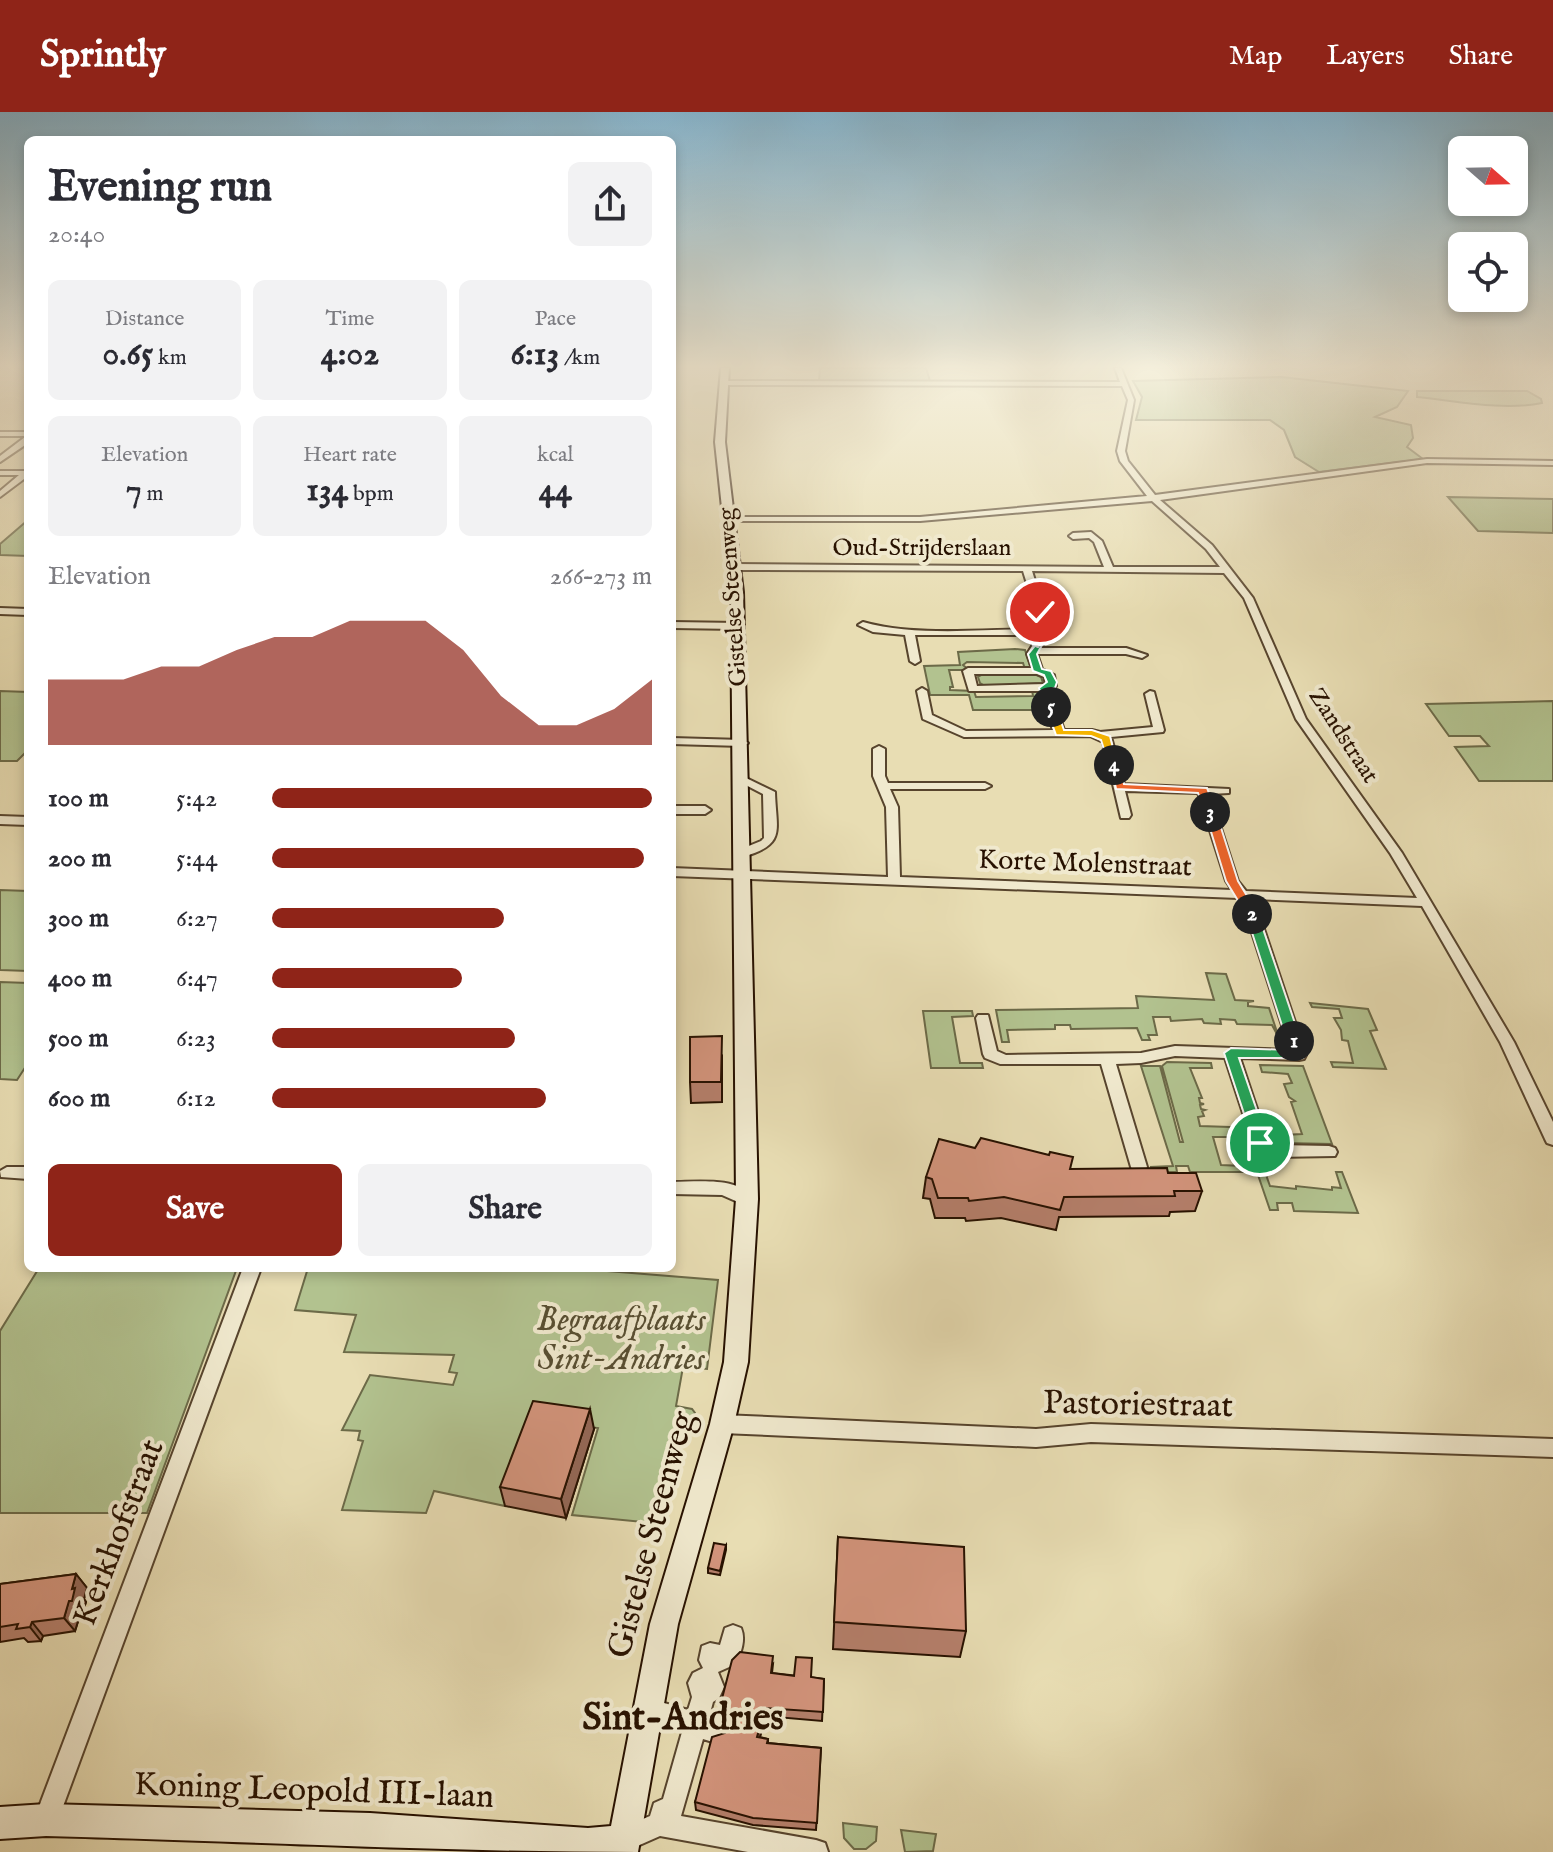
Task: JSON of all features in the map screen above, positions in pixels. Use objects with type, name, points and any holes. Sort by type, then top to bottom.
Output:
[{"type":"main road","name":"Gistelse Steenweg","points":[[623,1846],[664,1624],[722,1424],[736,1362],[747,1199],[742,743],[734,567],[721,449]]},
{"type":"main road","name":"Koning Leopold III-laan","points":[[0,1823],[46,1820],[370,1829],[623,1846]]},
{"type":"street","name":"Zandstraat","points":[[1122,449],[1121,455],[1134,477],[1200,538],[1228,570],[1259,617],[1289,695],[1308,732],[1396,853],[1426,902],[1507,1042],[1553,1139]]},
{"type":"street","points":[[729,519],[920,519],[1154,498],[1415,462],[1472,460],[1553,463]]},
{"type":"street","points":[[0,473],[24,473]]},
{"type":"street","points":[[0,495],[24,476]]},
{"type":"street","points":[[1073,536],[1091,535],[1098,541],[1110,570]]},
{"type":"street","name":"Oud-Strijderslaan","points":[[734,567],[1228,570]]},
{"type":"street","points":[[1027,569],[1046,632]]},
{"type":"street","points":[[0,611],[24,612]]},
{"type":"street","points":[[676,625],[738,626]]},
{"type":"street","points":[[863,625],[869,629],[910,633],[1046,632]]},
{"type":"street","points":[[1038,671],[1033,651],[1046,632]]},
{"type":"street","points":[[910,633],[915,661]]},
{"type":"street","points":[[1033,651],[1126,651],[1142,655]]},
{"type":"street","points":[[968,671],[1048,673],[1051,686],[1044,688],[973,689],[968,671]]},
{"type":"street","points":[[1044,688],[1060,733]]},
{"type":"street","points":[[922,691],[927,717],[964,734],[1102,735],[1159,730],[1150,694]]},
{"type":"street","points":[[1102,735],[1108,740],[1125,815]]},
{"type":"street","points":[[676,741],[742,743]]},
{"type":"street","points":[[879,749],[879,776],[892,807],[894,880]]},
{"type":"street","points":[[742,779],[768,790],[770,827],[768,841],[743,863]]},
{"type":"street","points":[[884,786],[985,786]]},
{"type":"street","points":[[1120,787],[1225,791]]},
{"type":"street","points":[[983,1018],[993,1058],[1141,1058],[1175,1051],[1299,1055],[1249,905],[1232,881],[1203,790]]},
{"type":"street","points":[[676,810],[705,810]]},
{"type":"street","points":[[0,820],[24,821]]},
{"type":"street","name":"Korte Molenstraat","points":[[676,871],[743,863],[894,880],[1426,902]]},
{"type":"street","points":[[1231,1053],[1260,1143],[1274,1151],[1329,1152]]},
{"type":"street","points":[[1107,1058],[1139,1167]]},
{"type":"street","points":[[7,1173],[24,1173]]},
{"type":"street","points":[[676,1188],[724,1189],[747,1199]]},
{"type":"street","name":"Kerkhofstraat","points":[[46,1820],[251,1272]]},
{"type":"street","name":"Pastoriestraat","points":[[722,1424],[1036,1438],[1091,1433],[1553,1448]]},
{"type":"street","points":[[660,1824],[663,1812],[673,1807],[706,1728],[709,1672],[722,1655],[728,1656],[733,1636]]},
{"type":"street","points":[[647,1709],[706,1728]]},
{"type":"street","points":[[623,1846],[660,1824],[816,1852]]},
{"type":"green space","points":[[1292,449],[1410,449],[1423,459],[1319,472],[1295,457]]},
{"type":"green space","points":[[1448,497],[1553,499],[1553,533],[1478,531]]},
{"type":"green space","points":[[24,523],[24,556],[0,555],[0,544]]},
{"type":"green space","points":[[1025,650],[1031,669],[1025,669],[1023,663],[967,662],[963,665],[969,670],[949,670],[953,687],[950,690],[974,691],[976,697],[1033,696],[1032,690],[1038,690],[1045,710],[973,710],[969,695],[930,695],[924,666],[960,665],[958,652]]},
{"type":"green space","points":[[983,674],[1034,674],[1041,677],[1043,683],[985,686],[978,677]]},
{"type":"green space","points":[[0,691],[24,692],[24,754],[17,761],[0,761]]},
{"type":"green space","points":[[1553,701],[1553,781],[1479,781],[1455,747],[1489,746],[1480,736],[1449,736],[1426,704]]},
{"type":"green space","points":[[0,890],[24,891],[24,971],[0,970]]},
{"type":"green space","points":[[1206,973],[1226,974],[1235,1000],[1254,1001],[1248,1002],[1248,1006],[1269,1008],[1279,1038],[1272,1025],[1237,1024],[1235,1020],[1220,1019],[1221,1024],[1204,1023],[1202,1019],[1171,1021],[1170,1017],[1153,1017],[1157,1035],[1148,1035],[1150,1040],[1142,1040],[1137,1028],[1071,1029],[1070,1025],[1055,1025],[1055,1029],[1007,1030],[1009,1042],[1002,1042],[996,1010],[1138,1008],[1136,996],[1214,1000]]},
{"type":"green space","points":[[0,982],[24,983],[24,1069],[17,1080],[0,1079]]},
{"type":"green space","points":[[1310,1003],[1368,1009],[1377,1030],[1370,1031],[1386,1069],[1333,1067],[1331,1062],[1353,1063],[1348,1041],[1342,1040],[1341,1030],[1334,1018],[1342,1018],[1339,1009],[1312,1007]]},
{"type":"green space","points":[[923,1011],[972,1011],[973,1016],[952,1017],[960,1063],[982,1063],[983,1068],[931,1068]]},
{"type":"green space","points":[[1167,1062],[1211,1063],[1212,1068],[1190,1068],[1202,1098],[1199,1098],[1200,1103],[1204,1104],[1200,1105],[1205,1110],[1202,1111],[1204,1116],[1198,1117],[1200,1126],[1230,1127],[1234,1137],[1213,1137],[1221,1165],[1243,1166],[1244,1172],[1190,1172],[1188,1166],[1176,1166],[1177,1172],[1152,1172],[1151,1167],[1173,1166],[1141,1066],[1160,1066],[1180,1142],[1183,1142],[1162,1066]]},
{"type":"green space","points":[[1260,1065],[1303,1066],[1332,1144],[1286,1143],[1283,1135],[1302,1134],[1291,1102],[1295,1101],[1289,1097],[1284,1084],[1292,1083],[1288,1074],[1262,1072]]},
{"type":"green space","points":[[1257,1172],[1265,1172],[1270,1186],[1332,1190],[1332,1187],[1341,1188],[1336,1172],[1342,1172],[1358,1213],[1294,1211],[1292,1203],[1277,1203],[1278,1210],[1270,1210]]},
{"type":"green space","points":[[37,1272],[236,1272],[147,1513],[0,1513],[0,1331]]},
{"type":"green space","name":"Begraafplaats Sint-Andries","points":[[307,1272],[619,1272],[718,1280],[707,1369],[683,1367],[676,1406],[692,1409],[695,1413],[686,1441],[669,1440],[653,1523],[572,1515],[598,1428],[538,1421],[505,1506],[434,1491],[426,1513],[342,1510],[363,1441],[358,1440],[360,1431],[342,1430],[370,1375],[453,1385],[457,1373],[449,1372],[454,1355],[344,1352],[356,1315],[295,1310]]},
{"type":"green space","points":[[843,1823],[877,1827],[876,1841],[866,1849],[854,1849],[844,1838]]},
{"type":"green space","points":[[901,1830],[936,1834],[933,1851],[905,1852]]},
{"type":"building","points":[[722,1036],[721,1082],[690,1082],[690,1037]]},
{"type":"building","points":[[981,1138],[1049,1155],[1050,1152],[1073,1157],[1070,1169],[1167,1168],[1168,1173],[1196,1173],[1202,1191],[1174,1191],[1175,1196],[1064,1197],[1060,1210],[1004,1197],[969,1201],[968,1198],[938,1198],[932,1179],[926,1177],[939,1139],[975,1148]]},
{"type":"building","points":[[533,1401],[590,1409],[561,1499],[500,1487]]},
{"type":"building","points":[[838,1537],[964,1547],[966,1631],[834,1622]]},
{"type":"building","points":[[714,1543],[726,1545],[720,1571],[708,1568]]},
{"type":"building","points":[[76,1574],[72,1601],[69,1601],[64,1618],[32,1622],[30,1627],[16,1629],[18,1624],[0,1627],[0,1584]]},
{"type":"building","points":[[740,1652],[773,1656],[771,1673],[794,1676],[796,1657],[812,1658],[811,1677],[824,1679],[823,1712],[765,1708],[757,1737],[768,1739],[767,1743],[821,1748],[817,1823],[753,1818],[695,1802],[712,1737],[725,1733],[730,1724],[726,1713],[719,1710],[732,1660]]},
{"type":"district","name":"Sint-Andries","points":[[683,1719]]},
{"type":"route","points":[[1040,612],[1046,632],[1032,654],[1038,671],[1048,673],[1052,682],[1049,688],[1044,688],[1060,733],[1092,733],[1106,738],[1120,787],[1203,790],[1232,881],[1249,905],[1299,1055],[1231,1053],[1260,1143]]}]
